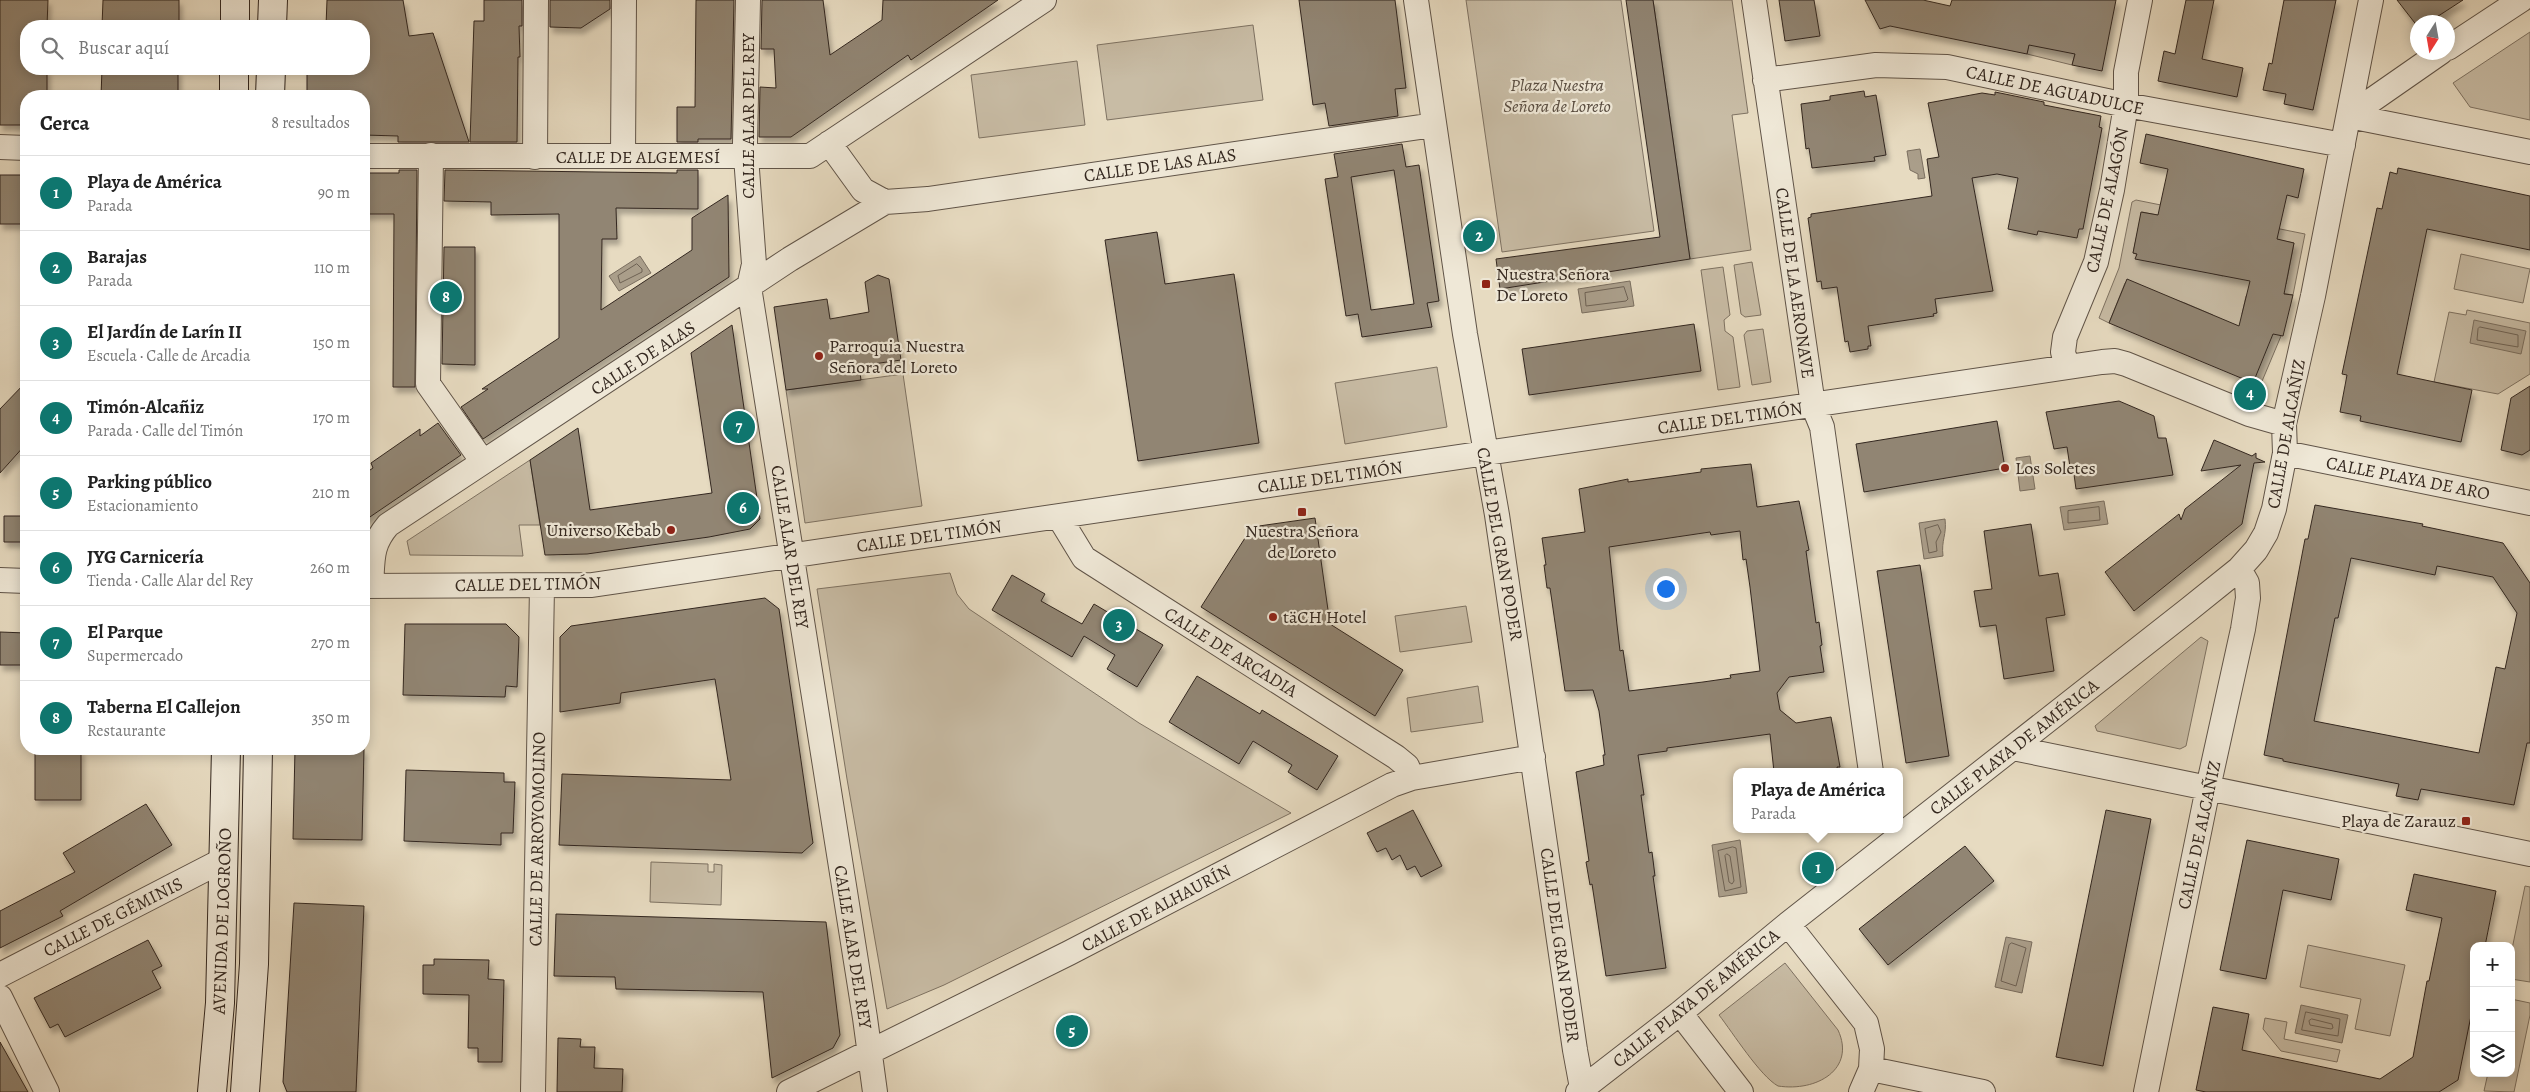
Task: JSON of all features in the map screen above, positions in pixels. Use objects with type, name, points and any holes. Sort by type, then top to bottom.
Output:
[{"type":"main road","points":[[235,0],[235,20]]},
{"type":"main road","points":[[272,20],[273,0]]},
{"type":"main road","points":[[234,75],[234,90]]},
{"type":"main road","points":[[270,90],[271,75]]},
{"type":"main road","name":"AVENIDA DE LOGROÑO","points":[[212,1092],[220,1003],[225,859],[226,755]]},
{"type":"main road","name":"AVENIDA DE LOGROÑO","points":[[245,1092],[254,964],[258,755]]},
{"type":"street","points":[[535,157],[536,0]]},
{"type":"street","points":[[623,156],[624,0]]},
{"type":"street","name":"CALLE ALAR DEL REY","points":[[748,0],[746,157],[754,264],[749,288],[875,1092]]},
{"type":"street","name":"CALLE DE ALGEMESÍ","points":[[370,156],[810,156],[1044,0]]},
{"type":"street","name":"CALLE DEL GRAN PODER","points":[[1416,0],[1484,454],[1497,515],[1534,757],[1580,1090]]},
{"type":"street","name":"CALLE DE LA AERONAVE","points":[[1754,0],[1814,405],[1822,427],[1870,768]]},
{"type":"street","name":"CALLE DE ALAGÓN","points":[[2067,367],[2063,352],[2065,337],[2096,262],[2126,105],[2126,72],[2140,0]]},
{"type":"street","name":"CALLE DE ALCAÑIZ","points":[[2146,1092],[2248,598],[2247,583],[2238,568],[2256,550],[2266,533],[2274,509],[2285,453],[2284,424],[2313,296],[2371,0]]},
{"type":"street","points":[[2455,43],[2521,0]]},
{"type":"street","points":[[2349,116],[2430,60]]},
{"type":"street","name":"CALLE DE AGUADULCE","points":[[1765,80],[1876,65],[1947,67],[2126,105],[2343,145]]},
{"type":"street","points":[[2349,116],[2530,152]]},
{"type":"street","name":"CALLE DE LAS ALAS","points":[[885,202],[928,199],[1434,125]]},
{"type":"street","points":[[829,143],[863,190],[885,202]]},
{"type":"street","points":[[0,147],[20,148]]},
{"type":"street","points":[[431,156],[428,384],[483,462]]},
{"type":"street","name":"CALLE DE ALAS","points":[[370,573],[376,539],[388,525],[749,288],[790,259],[885,202]]},
{"type":"street","name":"CALLE DEL TIMÓN","points":[[370,586],[542,587],[592,585],[1059,518],[2115,361],[2249,414],[2284,424]]},
{"type":"street","name":"CALLE PLAYA DE ARO","points":[[2285,453],[2530,503]]},
{"type":"street","name":"CALLE DE ARCADIA","points":[[1059,518],[1084,558],[1396,757],[1407,766],[1412,778]]},
{"type":"street","name":"CALLE PLAYA DE AMÉRICA","points":[[1903,825],[2013,748],[2238,568]]},
{"type":"street","points":[[0,580],[20,580]]},
{"type":"street","name":"CALLE DE ARROYOMOLINO","points":[[533,1092],[542,587]]},
{"type":"street","points":[[2013,748],[2530,854]]},
{"type":"street","name":"CALLE DE ALHAURÍN","points":[[789,1092],[1069,953],[1392,785],[1412,778],[1534,757]]},
{"type":"street","name":"CALLE PLAYA DE AMÉRICA","points":[[1580,1090],[1680,1013],[1788,924],[1887,836]]},
{"type":"street","name":"CALLE DE GÉMINIS","points":[[0,975],[225,859]]},
{"type":"street","points":[[1788,924],[1866,1022],[1872,1049],[1871,1069],[1861,1092]]},
{"type":"street","points":[[0,997],[47,1092]]},
{"type":"street","points":[[1680,1013],[1741,1092]]},
{"type":"street","points":[[1871,1069],[1983,1092]]},
{"type":"green space","name":"Plaza Nuestra Señora de Loreto","points":[[1466,0],[1621,0],[1654,231],[1502,252]]},
{"type":"green space","points":[[1653,0],[1732,0],[1748,113],[1732,115],[1751,250],[1690,259]]},
{"type":"green space","points":[[1253,25],[1263,100],[1107,120],[1097,45]]},
{"type":"green space","points":[[2033,25],[2075,54],[2072,65],[2027,54]]},
{"type":"green space","points":[[2530,32],[2530,120],[2470,107],[2453,83]]},
{"type":"green space","points":[[1077,61],[1085,125],[979,138],[971,75]]},
{"type":"green space","points":[[2136,200],[2305,234],[2293,295],[2269,291],[2246,296],[2242,314],[2281,336],[2260,386],[2253,383],[2208,325],[2213,315],[2185,303],[2125,283],[2109,323],[2099,318],[2119,268],[2132,202]],"holes":[[[2142,212],[2294,243],[2286,284],[2226,265],[2223,276],[2133,253]]]},
{"type":"green space","points":[[2461,254],[2530,269],[2523,303],[2454,289]]},
{"type":"green space","points":[[1752,262],[1761,315],[1745,317],[1741,314],[1734,265]]},
{"type":"green space","points":[[1723,267],[1730,315],[1724,320],[1725,331],[1733,337],[1740,387],[1718,390],[1701,270]]},
{"type":"green space","points":[[2467,310],[2530,323],[2530,374],[2498,394],[2434,382],[2449,312],[2466,315]]},
{"type":"green space","points":[[1763,329],[1771,382],[1752,385],[1744,335],[1747,331]]},
{"type":"green space","points":[[1437,367],[1447,427],[1345,444],[1335,383]]},
{"type":"green space","points":[[903,374],[922,506],[805,523],[786,390]]},
{"type":"green space","points":[[530,460],[540,525],[519,525],[523,556],[410,555],[407,541]]},
{"type":"green space","points":[[950,573],[957,594],[969,609],[1139,723],[1291,813],[944,985],[887,1009],[847,779],[817,589]]},
{"type":"green space","points":[[1466,606],[1472,642],[1400,652],[1395,616]]},
{"type":"green space","points":[[2201,637],[2208,641],[2186,746],[2180,749],[2097,731],[2095,726]]},
{"type":"green space","points":[[1478,686],[1483,722],[1411,732],[1407,698]]},
{"type":"green space","points":[[651,862],[708,864],[708,872],[714,872],[714,864],[722,865],[721,905],[650,902]]},
{"type":"green space","points":[[2525,886],[2530,887],[2530,982],[2515,980],[2515,942],[2513,942]]},
{"type":"green space","points":[[2308,945],[2405,965],[2390,1036],[2355,1029],[2361,999],[2300,987]]},
{"type":"green space","points":[[1785,963],[1838,1030],[1842,1044],[1842,1056],[1837,1066],[1829,1075],[1819,1081],[1793,1087],[1778,1086],[1771,1081],[1755,1064],[1719,1015]]},
{"type":"green space","points":[[2515,1000],[2530,1003],[2530,1015],[2514,1092],[2484,1091],[2487,1077],[2515,1077]]},
{"type":"green space","points":[[2265,1018],[2287,1022],[2284,1039],[2340,1050],[2337,1062],[2281,1051],[2263,1029]]},
{"type":"water","points":[[1920,149],[1925,178],[1918,179],[1918,174],[1910,170],[1907,151]]},
{"type":"water","points":[[640,256],[651,273],[619,291],[609,276]]},
{"type":"water","points":[[1630,281],[1634,306],[1582,313],[1578,289]]},
{"type":"water","points":[[2474,320],[2526,331],[2521,354],[2470,343]]},
{"type":"water","points":[[2030,456],[2035,489],[2020,491],[2016,458]]},
{"type":"water","points":[[2104,501],[2108,524],[2064,530],[2060,507]]},
{"type":"water","points":[[1945,519],[1943,556],[1924,559],[1919,523]]},
{"type":"water","points":[[1740,840],[1747,893],[1719,897],[1712,845]]},
{"type":"water","points":[[2006,937],[2032,942],[2022,993],[1995,987]]},
{"type":"water","points":[[2301,1005],[2348,1015],[2342,1043],[2295,1033]]},
{"type":"building","points":[[0,0],[48,0],[47,20],[20,20],[20,75],[47,75],[47,90],[20,90],[20,125],[0,125]]},
{"type":"building","points":[[103,0],[179,0],[179,20],[102,20]]},
{"type":"building","points":[[327,0],[403,0],[409,36],[433,33],[469,142],[398,142],[398,136],[370,135],[370,90],[307,90],[307,75],[370,75],[370,20],[326,20]]},
{"type":"building","points":[[484,0],[522,0],[522,26],[519,26],[520,57],[518,57],[517,142],[470,142],[474,21],[484,21]]},
{"type":"building","points":[[550,0],[610,0],[610,9],[581,28],[550,27]]},
{"type":"building","points":[[696,0],[734,0],[731,139],[698,139],[698,142],[677,142],[677,107],[695,107]]},
{"type":"building","points":[[762,0],[823,0],[830,55],[882,20],[883,0],[998,0],[911,60],[908,55],[791,137],[759,137],[760,87],[776,88],[774,49],[761,49]]},
{"type":"building","points":[[1299,0],[1395,0],[1406,88],[1395,89],[1398,116],[1329,126],[1325,103],[1313,105]]},
{"type":"building","points":[[1626,0],[1653,0],[1690,259],[1500,289],[1496,259],[1660,237]]},
{"type":"building","points":[[1779,0],[1814,0],[1820,36],[1785,41]]},
{"type":"building","points":[[1865,0],[1923,0],[1950,6],[1952,0],[2116,0],[2102,71],[2072,65],[2075,54],[2029,45],[2027,54],[1890,26],[1880,29]]},
{"type":"building","points":[[2186,0],[2214,0],[2202,59],[2243,68],[2237,97],[2158,81],[2164,51],[2175,54]]},
{"type":"building","points":[[2284,0],[2336,0],[2313,110],[2284,104],[2286,94],[2263,90],[2269,63],[2272,64]]},
{"type":"building","points":[[2397,0],[2463,0],[2440,15],[2410,15],[2410,17]]},
{"type":"building","points":[[102,75],[178,75],[178,90],[101,90]]},
{"type":"building","points":[[1864,91],[1865,97],[1876,95],[1886,155],[1874,157],[1875,161],[1812,168],[1809,148],[1806,149],[1801,104],[1830,100],[1830,96]]},
{"type":"building","points":[[1995,92],[2044,102],[2044,105],[2101,116],[2099,127],[2102,128],[2083,229],[2079,229],[2077,238],[2038,231],[2037,235],[2008,229],[2018,178],[1997,174],[1972,178],[1993,291],[1935,299],[1937,313],[1933,314],[1934,316],[1868,326],[1871,346],[1868,346],[1868,349],[1850,352],[1848,341],[1845,342],[1837,287],[1822,289],[1821,281],[1817,282],[1808,218],[1811,217],[1811,214],[1932,196],[1927,159],[1939,157],[1928,103],[1982,93],[1995,95]]},
{"type":"building","points":[[2146,134],[2304,169],[2298,198],[2287,195],[2277,239],[2294,243],[2284,294],[2293,295],[2283,336],[2273,334],[2253,383],[2109,323],[2127,279],[2239,326],[2250,281],[2135,259],[2137,254],[2133,253],[2141,212],[2158,215],[2168,169],[2140,163]]},
{"type":"building","points":[[1402,144],[1406,167],[1419,165],[1439,301],[1427,303],[1432,327],[1362,337],[1358,314],[1346,316],[1325,179],[1338,177],[1334,154]],"holes":[[[1394,170],[1414,304],[1371,310],[1351,177]]]},
{"type":"building","points":[[2398,168],[2530,196],[2530,250],[2427,229],[2397,374],[2472,390],[2461,442],[2360,421],[2361,416],[2340,412],[2347,375],[2342,374],[2377,208],[2382,209],[2390,172],[2397,174]]},
{"type":"building","points":[[399,170],[417,170],[415,387],[393,387],[394,214],[370,214],[370,173],[399,173]]},
{"type":"building","points":[[445,170],[677,173],[677,170],[698,170],[698,209],[616,208],[617,239],[602,239],[601,310],[692,250],[692,218],[728,195],[729,277],[483,439],[461,407],[488,389],[482,389],[559,338],[559,214],[491,215],[491,202],[444,201]]},
{"type":"building","points":[[0,175],[20,175],[20,224],[0,224]]},
{"type":"building","points":[[1157,232],[1165,284],[1234,274],[1259,443],[1138,461],[1105,240]]},
{"type":"building","points":[[444,247],[475,247],[475,365],[442,364]]},
{"type":"building","name":"Parroquia Nuestra Señora del Loreto","points":[[878,275],[889,279],[901,360],[859,366],[861,380],[786,390],[774,307],[827,299],[830,319],[869,312],[865,282]]},
{"type":"building","points":[[1694,324],[1701,371],[1529,395],[1522,349]]},
{"type":"building","points":[[732,325],[760,519],[750,529],[709,537],[587,554],[545,555],[530,460],[578,428],[590,510],[712,493],[691,353]]},
{"type":"building","points":[[2530,386],[2530,450],[2522,455],[2501,450],[2511,398]]},
{"type":"building","points":[[20,388],[20,451],[0,473],[0,409]]},
{"type":"building","points":[[2119,401],[2154,416],[2158,438],[2166,438],[2173,475],[2076,489],[2073,467],[2070,467],[2067,447],[2054,449],[2046,412]]},
{"type":"building","points":[[1997,421],[2005,468],[1864,492],[1856,444]]},
{"type":"building","points":[[438,423],[461,455],[370,517],[370,470],[373,468],[371,463],[420,429],[420,436]]},
{"type":"building","points":[[2214,440],[2252,456],[2256,453],[2256,458],[2265,462],[2254,463],[2242,524],[2134,611],[2105,572],[2179,514],[2181,520],[2185,509],[2241,465],[2201,471]]},
{"type":"building","points":[[1751,464],[1757,507],[1799,501],[1809,550],[1806,551],[1816,623],[1819,622],[1824,672],[1789,677],[1777,693],[1780,710],[1796,723],[1831,717],[1840,767],[1774,768],[1770,734],[1667,748],[1667,751],[1638,755],[1644,795],[1641,795],[1649,853],[1652,852],[1655,876],[1653,876],[1666,968],[1606,976],[1592,884],[1590,885],[1586,862],[1589,861],[1576,772],[1604,765],[1603,755],[1605,755],[1599,711],[1593,690],[1565,691],[1550,588],[1547,588],[1542,538],[1585,532],[1579,489],[1628,479],[1628,482],[1701,472],[1701,469]],"holes":[[[1740,531],[1743,560],[1746,559],[1760,671],[1730,675],[1731,678],[1629,691],[1623,650],[1620,651],[1609,547],[1710,532],[1711,535]]]},
{"type":"building","points":[[2315,505],[2423,524],[2422,526],[2503,543],[2530,583],[2530,743],[2527,743],[2514,805],[2421,789],[2418,800],[2396,796],[2399,784],[2283,761],[2283,759],[2264,755],[2305,539],[2308,539]],"holes":[[[2351,558],[2435,575],[2437,566],[2493,577],[2517,613],[2505,669],[2496,667],[2479,753],[2314,721],[2335,618],[2338,618]]]},
{"type":"building","points":[[4,516],[20,516],[20,542],[4,542]]},
{"type":"building","name":"täCH Hotel","points":[[1315,518],[1330,624],[1403,670],[1375,716],[1201,607],[1252,527]]},
{"type":"building","points":[[2031,524],[2039,576],[2058,573],[2065,615],[2046,618],[2054,671],[2004,679],[1996,625],[1980,627],[1974,591],[1992,589],[1984,531]]},
{"type":"building","points":[[1920,565],[1949,756],[1906,763],[1877,571]]},
{"type":"building","points":[[1012,575],[1045,594],[1041,601],[1082,624],[1094,604],[1163,645],[1137,687],[1107,669],[1115,655],[1084,636],[1072,657],[992,610]]},
{"type":"building","points":[[765,598],[779,609],[813,843],[802,853],[559,845],[562,774],[731,780],[715,679],[621,693],[620,703],[560,712],[560,637],[571,626]]},
{"type":"building","points":[[405,624],[506,624],[519,637],[517,687],[506,686],[505,697],[403,695]]},
{"type":"building","points":[[0,632],[20,633],[20,665],[0,665]]},
{"type":"building","points":[[1197,676],[1260,714],[1262,710],[1338,756],[1317,790],[1288,772],[1292,765],[1253,741],[1239,764],[1169,722]]},
{"type":"building","points":[[35,755],[81,755],[81,800],[35,800]]},
{"type":"building","points":[[295,755],[364,755],[362,840],[293,839]]},
{"type":"building","points":[[406,770],[504,773],[504,782],[515,782],[513,833],[501,833],[501,845],[404,841]]},
{"type":"building","points":[[146,804],[172,845],[60,911],[63,916],[0,948],[0,911],[75,872],[63,853]]},
{"type":"building","points":[[1413,810],[1442,866],[1421,877],[1415,866],[1407,870],[1400,855],[1392,860],[1386,848],[1377,852],[1367,833]]},
{"type":"building","points":[[2106,810],[2151,819],[2103,1066],[2056,1057]]},
{"type":"building","points":[[2247,840],[2339,859],[2331,900],[2283,890],[2266,979],[2220,970]]},
{"type":"building","points":[[1965,846],[1994,881],[1888,965],[1859,929]]},
{"type":"building","points":[[2414,874],[2496,891],[2486,942],[2470,942],[2470,1021],[2458,1080],[2439,1092],[2206,1092],[2196,1090],[2213,1007],[2249,1014],[2242,1050],[2380,1079],[2413,1057],[2427,981],[2429,981],[2442,918],[2406,910]]},
{"type":"building","points":[[294,903],[364,906],[356,1092],[287,1092],[283,1082]]},
{"type":"building","points":[[556,914],[826,922],[840,1035],[833,1048],[772,1078],[763,992],[616,989],[615,977],[554,976]]},
{"type":"building","points":[[148,940],[162,966],[152,971],[161,988],[65,1037],[58,1024],[50,1028],[34,998]]},
{"type":"building","points":[[434,959],[489,960],[488,979],[504,980],[502,1062],[478,1062],[478,1048],[468,1048],[469,995],[423,994],[423,965],[434,965]]},
{"type":"building","points":[[558,1038],[581,1039],[580,1047],[595,1047],[594,1068],[623,1069],[622,1092],[557,1092]]},
{"type":"building","points":[[0,1042],[28,1092],[0,1092]]},
{"type":"place","name":"Barajas","points":[[1479,236]]},
{"type":"place","name":"Nuestra Señora De Loreto","points":[[1486,284]]},
{"type":"place","name":"Taberna El Callejon","points":[[446,297]]},
{"type":"place","name":"Parroquia Nuestra Señora del Loreto","points":[[819,356]]},
{"type":"place","name":"Timón-Alcañiz","points":[[2250,394]]},
{"type":"place","name":"El Parque","points":[[739,427]]},
{"type":"place","name":"Los Soletes","points":[[2005,468]]},
{"type":"place","name":"JYG Carnicería","points":[[743,508]]},
{"type":"place","name":"Nuestra Señora de Loreto","points":[[1302,512]]},
{"type":"place","name":"Universo Kebab","points":[[671,530]]},
{"type":"place","name":"täCH Hotel","points":[[1273,617]]},
{"type":"place","name":"El Jardín de Larín II","points":[[1119,625]]},
{"type":"place","name":"Playa de Zarauz","points":[[2466,821]]},
{"type":"place","name":"Playa de América","points":[[1818,868]]},
{"type":"place","name":"Parking público","points":[[1072,1031]]}]
